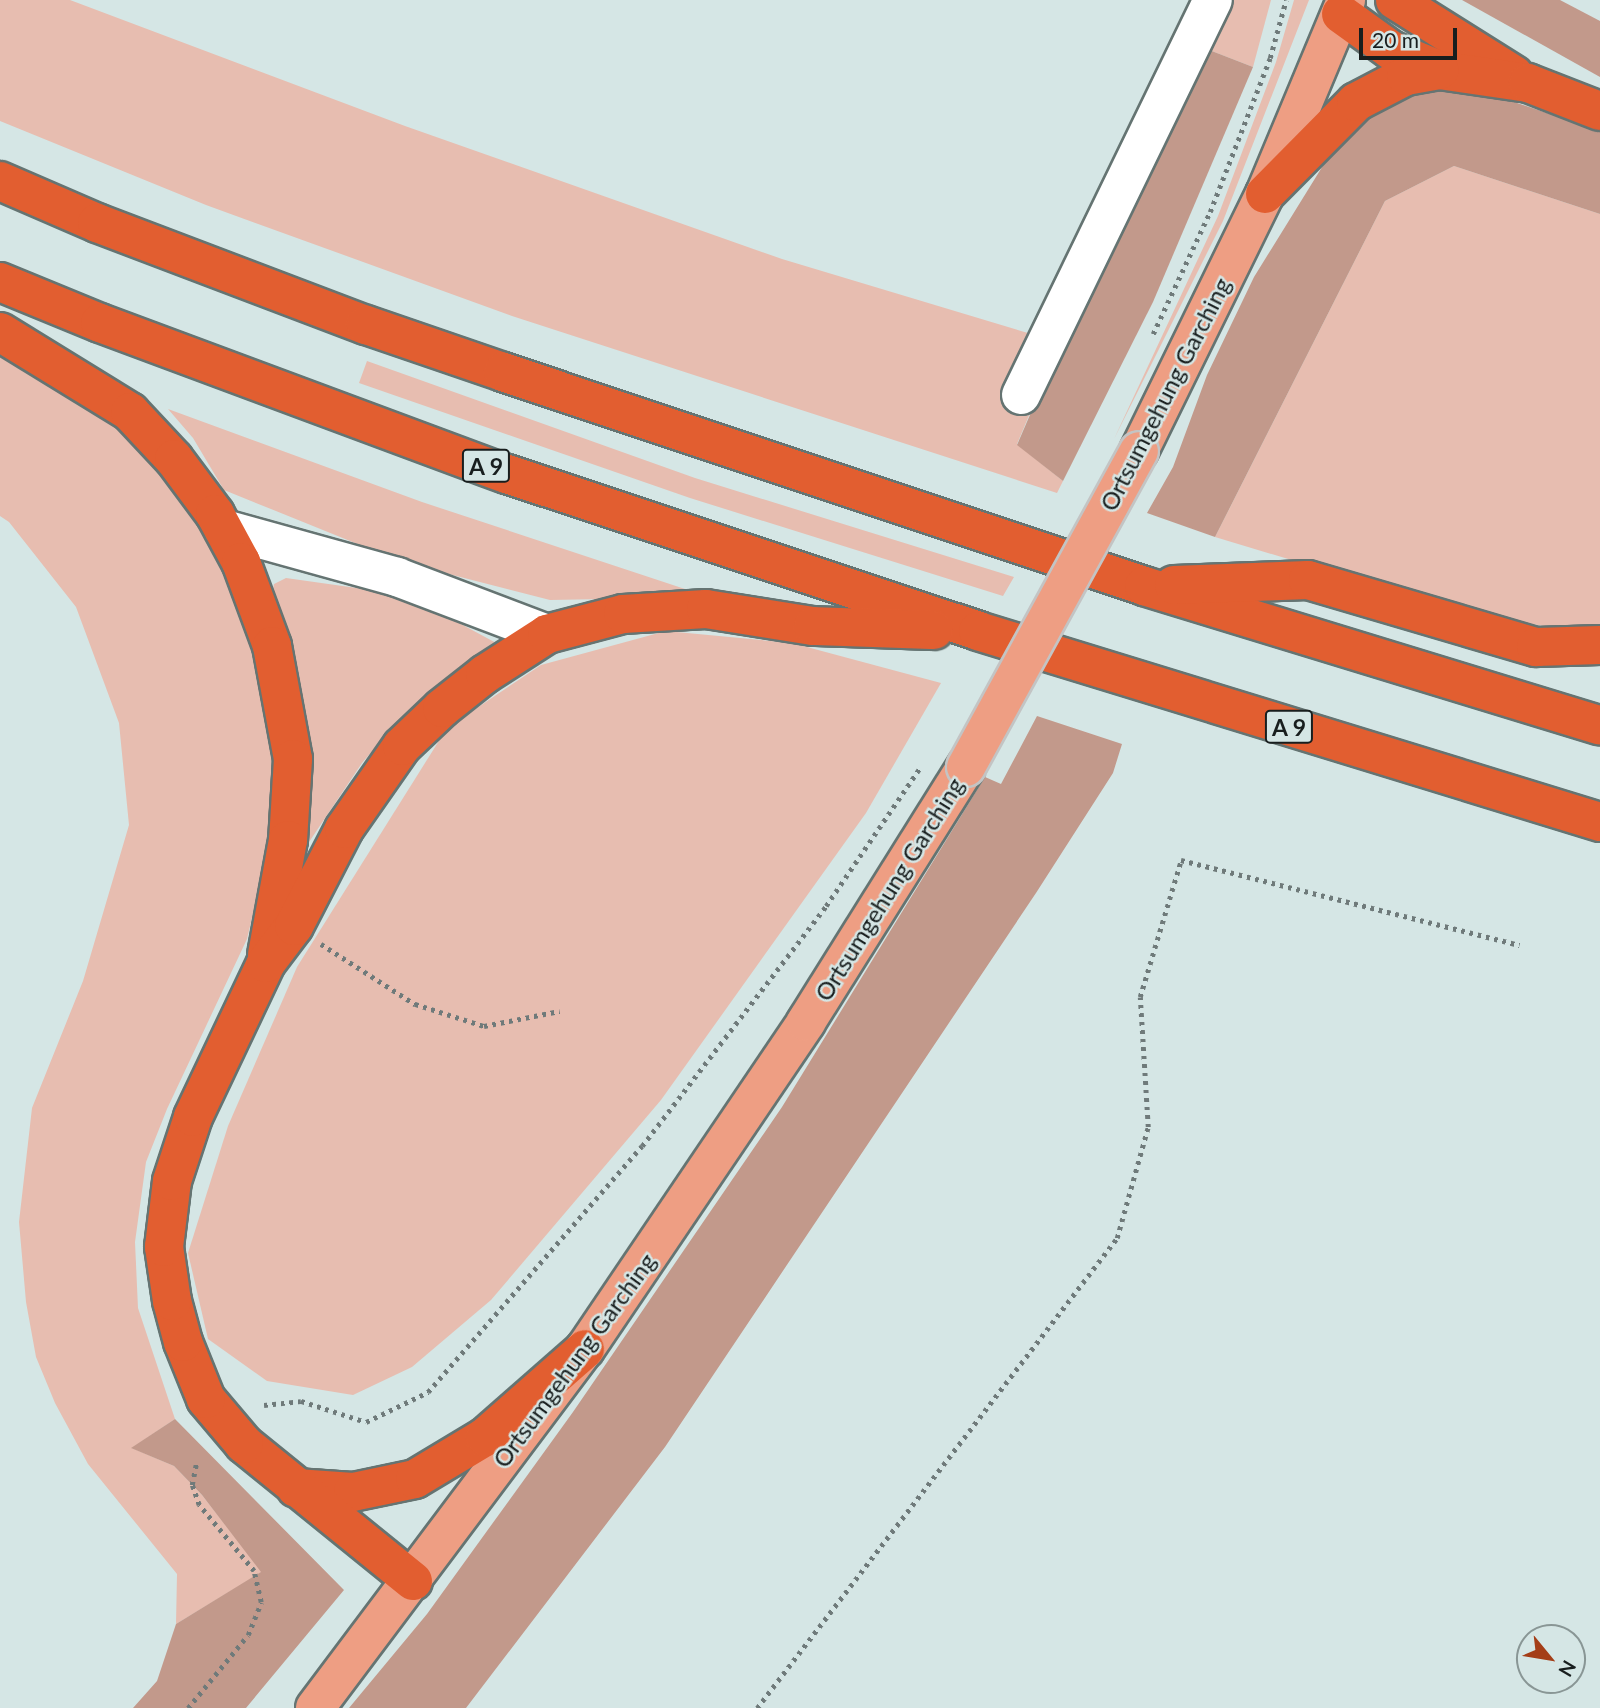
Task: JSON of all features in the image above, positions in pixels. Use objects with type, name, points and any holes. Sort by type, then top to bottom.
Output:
[{"type":"highway","points":[[1395,0],[1528,83],[1600,111]]},
{"type":"highway","points":[[1344,7],[1391,50],[1438,70],[1528,83]]},
{"type":"highway","points":[[1265,194],[1356,102],[1406,76],[1438,70]]},
{"type":"highway","points":[[0,181],[97,223],[366,325],[1144,586],[1600,725]]},
{"type":"highway","name":"A 9","points":[[0,282],[100,323],[508,474],[978,632],[1600,822]]},
{"type":"highway","points":[[0,332],[130,412],[174,458],[224,529],[241,562],[272,646],[293,759],[288,840],[265,963]]},
{"type":"highway","points":[[1144,586],[1308,580],[1536,647],[1600,645]]},
{"type":"highway","points":[[413,1581],[244,1444],[206,1399],[183,1342],[164,1247],[172,1181],[193,1117],[265,963],[294,926],[344,829],[402,746],[442,708],[485,674],[547,634],[623,614],[706,609],[813,626],[978,632]]},
{"type":"highway","points":[[296,1488],[353,1492],[415,1479],[485,1437],[585,1349]]},
{"type":"main road","name":"Ortsumgehung Garching","points":[[315,1708],[585,1349],[806,1022],[965,767],[1139,451],[1265,194],[1344,7]]},
{"type":"lane","points":[[1021,395],[1213,0]]},
{"type":"lane","points":[[224,529],[397,578],[547,634]]},
{"type":"path","points":[[1152,336],[1210,212],[1270,58],[1286,0]]},
{"type":"path","points":[[264,1405],[301,1401],[366,1422],[428,1392],[642,1146],[826,906],[924,762]]},
{"type":"path","points":[[757,1708],[1117,1238],[1148,1127],[1140,998],[1181,860],[1520,945]]},
{"type":"path","points":[[294,926],[415,1004],[472,1023],[484,1026],[561,1011]]},
{"type":"path","points":[[188,1708],[248,1635],[261,1602],[254,1571],[199,1505],[192,1485],[196,1464]]},
{"type":"shaded area","points":[[0,0],[70,0],[405,126],[782,259],[1038,336],[1033,406],[1017,444],[1063,481],[1057,493],[512,316],[206,205],[0,121]]},
{"type":"shaded area","points":[[1224,0],[1271,0],[1253,67],[1204,48]]},
{"type":"shaded area","points":[[1294,0],[1309,0],[1223,221],[1114,439],[1218,216],[1276,62]]},
{"type":"shaded area","points":[[1462,0],[1560,0],[1600,21],[1600,77]]},
{"type":"shaded area","points":[[1204,48],[1253,67],[1153,302],[1063,481],[1017,445],[1153,129]]},
{"type":"shaded area","points":[[1431,88],[1485,92],[1600,131],[1600,214],[1454,166],[1385,201],[1215,537],[1147,513],[1173,467],[1207,375],[1254,277],[1345,130],[1386,102]]},
{"type":"shaded area","points":[[1454,166],[1600,214],[1600,632],[1582,633],[1461,611],[1215,537],[1385,201]]},
{"type":"shaded area","points":[[0,346],[108,414],[160,466],[203,523],[250,626],[265,695],[275,768],[266,858],[247,939],[167,1109],[146,1162],[135,1242],[138,1308],[175,1419],[132,1448],[174,1466],[202,1495],[262,1572],[176,1624],[177,1574],[88,1464],[55,1403],[36,1357],[26,1302],[19,1222],[32,1108],[83,981],[129,825],[119,723],[76,607],[9,522],[0,516]]},
{"type":"shaded area","points":[[367,361],[695,478],[1014,577],[1003,596],[690,498],[359,383]]},
{"type":"shaded area","points":[[168,409],[422,502],[691,591],[605,599],[550,600],[402,562],[224,490],[193,438]]},
{"type":"shaded area","points":[[286,578],[392,593],[448,617],[498,644],[465,663],[392,728],[362,763],[301,854],[272,595],[274,584]]},
{"type":"shaded area","points":[[666,631],[792,643],[941,683],[866,813],[661,1100],[491,1300],[412,1367],[353,1395],[267,1381],[208,1339],[188,1253],[228,1126],[297,967],[447,728],[541,665]]},
{"type":"shaded area","points":[[1037,716],[1122,744],[1113,773],[1036,893],[665,1447],[466,1708],[349,1708],[427,1614],[573,1412],[782,1107],[985,777],[1001,784]]},
{"type":"shaded area","points":[[175,1419],[344,1590],[246,1708],[133,1708],[157,1681],[176,1624],[261,1572],[202,1495],[174,1466],[131,1448]]}]
